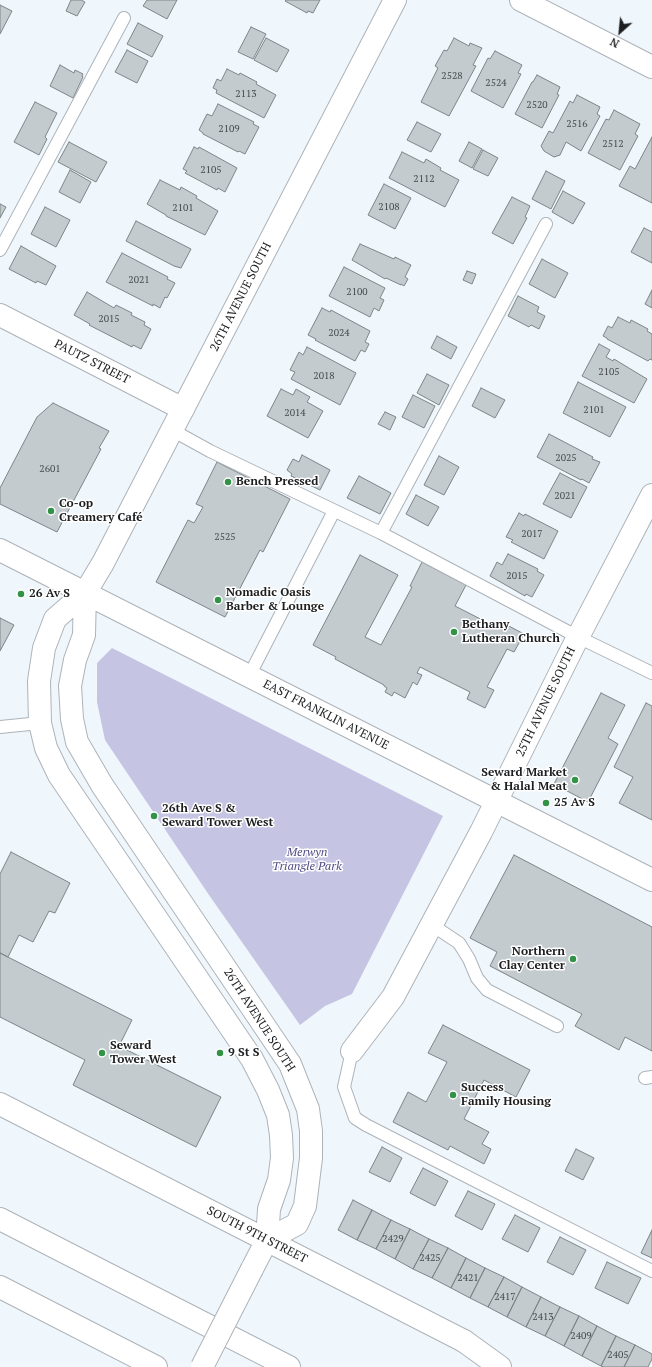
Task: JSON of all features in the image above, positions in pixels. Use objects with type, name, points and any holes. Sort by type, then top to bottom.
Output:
[{"type":"main road","name":"26TH AVENUE SOUTH","points":[[267,1240],[269,1209],[279,1180],[282,1158],[278,1115],[268,1090],[252,1058],[59,776],[46,748],[40,723],[39,681],[44,648],[55,619],[85,593],[103,563],[395,0]]},
{"type":"main road","points":[[521,0],[652,67]]},
{"type":"main road","name":"PAUTZ STREET","points":[[0,316],[183,409]]},
{"type":"main road","name":"25TH AVENUE SOUTH","points":[[352,1051],[393,997],[432,925],[497,801],[578,637],[652,495]]},
{"type":"main road","name":"EAST FRANKLIN AVENUE","points":[[0,550],[652,880]]},
{"type":"main road","name":"26TH AVENUE SOUTH","points":[[85,593],[84,634],[75,660],[70,686],[72,719],[77,742],[102,785],[290,1064],[308,1108],[311,1131],[311,1158],[305,1206],[297,1224],[267,1240]]},
{"type":"main road","name":"SOUTH 9TH STREET","points":[[0,1104],[513,1367]]},
{"type":"main road","points":[[0,1219],[289,1367]]},
{"type":"main road","points":[[202,1367],[267,1240]]},
{"type":"main road","points":[[0,1287],[156,1367]]},
{"type":"main road","points":[[464,1342],[500,1367]]},
{"type":"lane","points":[[0,250],[124,18]]},
{"type":"lane","points":[[381,533],[546,224]]},
{"type":"lane","points":[[172,430],[210,451],[381,533],[578,637],[652,673]]},
{"type":"lane","points":[[248,676],[334,511]]},
{"type":"lane","points":[[0,727],[40,723]]},
{"type":"lane","points":[[432,925],[459,943],[469,959],[477,978],[487,990],[557,1026]]},
{"type":"lane","points":[[352,1051],[344,1087],[355,1118],[372,1129],[652,1271]]},
{"type":"green space","name":"Merwyn Triangle Park","points":[[112,648],[443,816],[352,994],[325,1006],[300,1025],[209,895],[105,740],[97,702],[97,663]]},
{"type":"building","points":[[71,0],[81,0],[85,2],[77,16],[66,11]]},
{"type":"building","points":[[147,0],[177,0],[167,19],[143,6]]},
{"type":"building","points":[[320,0],[313,13],[308,11],[307,13],[285,1]]},
{"type":"building","points":[[0,5],[12,11],[0,34]]},
{"type":"building","points":[[138,23],[163,36],[152,57],[127,44]]},
{"type":"building","points":[[251,27],[266,34],[253,59],[238,52]]},
{"type":"building","points":[[266,38],[289,50],[277,72],[254,60]]},
{"type":"building","points":[[454,38],[469,46],[470,43],[482,48],[473,65],[476,66],[449,116],[421,102],[438,68],[435,66],[444,50],[447,51]]},
{"type":"building","points":[[127,50],[148,61],[137,83],[115,72]]},
{"type":"building","points":[[495,51],[522,65],[518,73],[521,74],[503,108],[471,91],[488,58],[490,59]]},
{"type":"building","points":[[60,65],[74,73],[75,70],[83,74],[73,98],[50,86]]},
{"type":"building","points":[[227,69],[239,75],[240,73],[257,82],[256,84],[276,95],[264,118],[216,93],[217,90],[213,88],[217,79],[221,81]]},
{"type":"building","points":[[537,75],[560,87],[557,94],[559,95],[542,128],[515,114]]},
{"type":"building","points":[[577,95],[600,107],[597,114],[600,116],[581,151],[566,142],[560,155],[554,157],[544,151],[541,146],[549,131],[553,133],[570,101],[573,103]]},
{"type":"building","points":[[35,102],[57,113],[45,137],[47,139],[39,155],[14,142]]},
{"type":"building","points":[[218,104],[254,122],[253,124],[259,127],[245,154],[239,151],[238,152],[203,134],[199,130],[207,114],[212,116]]},
{"type":"building","points":[[614,110],[640,124],[635,134],[638,136],[620,170],[588,153],[606,119],[609,120]]},
{"type":"building","points":[[417,122],[441,134],[431,152],[407,140]]},
{"type":"building","points":[[652,137],[652,203],[619,186],[630,166],[635,169]]},
{"type":"building","points":[[69,142],[107,162],[96,182],[58,162]]},
{"type":"building","points":[[469,142],[482,149],[472,168],[459,161]]},
{"type":"building","points":[[194,147],[198,149],[199,147],[237,168],[225,192],[218,188],[217,190],[185,173],[187,171],[183,169]]},
{"type":"building","points":[[483,150],[498,158],[488,176],[473,169]]},
{"type":"building","points":[[402,152],[424,163],[426,159],[441,168],[440,170],[459,180],[445,207],[389,178]]},
{"type":"building","points":[[70,170],[91,182],[80,203],[59,192]]},
{"type":"building","points":[[546,171],[565,181],[551,209],[532,199]]},
{"type":"building","points":[[160,180],[180,190],[181,187],[218,211],[205,235],[166,216],[147,204]]},
{"type":"building","points":[[384,184],[411,198],[395,229],[368,215]]},
{"type":"building","points":[[563,191],[585,203],[573,224],[552,212]]},
{"type":"building","points":[[512,197],[530,206],[525,217],[527,218],[513,244],[492,233]]},
{"type":"building","points":[[0,204],[6,207],[0,218]]},
{"type":"building","points":[[45,207],[70,220],[56,247],[31,234]]},
{"type":"building","points":[[136,221],[191,249],[181,268],[174,266],[126,241]]},
{"type":"building","points":[[644,228],[652,232],[652,263],[631,252]]},
{"type":"building","points":[[360,244],[394,259],[395,257],[411,265],[405,277],[408,279],[404,286],[386,278],[385,279],[352,260]]},
{"type":"building","points":[[21,246],[56,266],[46,285],[37,281],[36,283],[9,269]]},
{"type":"building","points":[[122,253],[168,277],[167,279],[175,283],[167,298],[165,297],[160,308],[153,304],[153,306],[106,282]]},
{"type":"building","points":[[542,259],[568,273],[555,298],[529,284]]},
{"type":"building","points":[[344,267],[385,288],[380,298],[384,300],[379,311],[374,308],[370,317],[329,296]]},
{"type":"building","points":[[467,271],[476,274],[472,284],[463,280]]},
{"type":"building","points":[[652,290],[652,308],[645,304]]},
{"type":"building","points":[[87,292],[114,308],[116,305],[132,313],[131,315],[145,322],[144,325],[151,329],[141,349],[133,345],[132,347],[89,325],[90,324],[74,315]]},
{"type":"building","points":[[518,296],[539,307],[537,312],[545,316],[539,329],[531,325],[529,327],[508,316]]},
{"type":"building","points":[[322,308],[330,312],[331,310],[370,331],[365,342],[369,344],[365,352],[361,350],[355,361],[308,335]]},
{"type":"building","points":[[618,317],[630,323],[631,320],[648,329],[647,331],[652,334],[652,360],[650,359],[648,361],[603,336],[608,326],[612,328]]},
{"type":"building","points":[[437,336],[457,347],[451,359],[431,348]]},
{"type":"building","points":[[599,344],[610,350],[606,357],[613,361],[614,359],[647,379],[634,403],[582,376]]},
{"type":"building","points":[[307,347],[356,373],[340,405],[291,379],[295,372],[290,370],[299,352],[303,355]]},
{"type":"building","points":[[427,374],[449,385],[439,405],[417,393]]},
{"type":"building","points":[[578,382],[626,407],[610,437],[563,413]]},
{"type":"building","points":[[481,388],[505,400],[495,418],[472,406]]},
{"type":"building","points":[[281,389],[293,395],[296,389],[310,397],[307,402],[323,411],[308,438],[267,416]]},
{"type":"building","points":[[413,395],[435,406],[424,428],[402,417]]},
{"type":"building","points":[[53,403],[109,431],[57,532],[0,504],[0,488],[37,417]]},
{"type":"building","points":[[385,412],[396,417],[390,430],[378,424]]},
{"type":"building","points":[[549,434],[593,457],[592,459],[600,462],[589,483],[537,457]]},
{"type":"building","points":[[302,455],[330,470],[320,490],[291,476],[292,474],[287,470],[293,459],[299,462]]},
{"type":"building","points":[[439,456],[459,467],[444,495],[424,485]]},
{"type":"building","points":[[217,462],[290,499],[263,552],[260,550],[225,617],[156,582],[188,520],[194,523],[203,507],[196,504]]},
{"type":"building","points":[[560,473],[587,487],[571,518],[543,504]]},
{"type":"building","points":[[359,476],[391,493],[380,514],[347,498]]},
{"type":"building","points":[[416,495],[439,507],[428,526],[406,514]]},
{"type":"building","points":[[519,513],[524,516],[525,514],[558,531],[544,559],[511,542],[513,540],[506,537]]},
{"type":"building","points":[[508,554],[538,569],[537,571],[544,575],[532,597],[526,594],[525,596],[490,576],[497,562],[502,565]]},
{"type":"building","name":"Bethany Lutheran Church","points":[[360,555],[398,575],[365,637],[381,645],[412,587],[410,586],[422,562],[466,585],[455,606],[502,630],[505,624],[524,634],[514,652],[507,649],[487,687],[494,690],[485,708],[467,699],[470,692],[420,667],[417,673],[422,675],[417,685],[413,682],[405,698],[394,692],[392,696],[385,692],[387,688],[384,685],[335,659],[336,657],[313,645]]},
{"type":"building","points":[[0,618],[14,625],[0,651]]},
{"type":"building","points":[[601,693],[625,705],[608,738],[618,744],[588,802],[554,784]]},
{"type":"building","points":[[646,703],[652,706],[652,820],[619,803],[633,777],[614,767]]},
{"type":"building","points":[[11,852],[70,883],[55,913],[49,911],[33,942],[19,935],[8,957],[0,953],[0,874]]},
{"type":"building","name":"Northern Clay Center","points":[[514,855],[652,927],[652,1051],[625,1037],[619,1050],[575,1026],[582,1014],[490,966],[497,952],[470,938]]},
{"type":"building","name":"Seward Tower West","points":[[0,953],[132,1020],[119,1046],[221,1097],[196,1147],[73,1085],[85,1060],[0,1017]]},
{"type":"building","name":"Success Family Housing","points":[[443,1025],[530,1070],[516,1097],[484,1080],[464,1119],[489,1132],[482,1144],[491,1149],[484,1164],[450,1146],[448,1150],[393,1122],[408,1092],[426,1102],[447,1062],[428,1053]]},
{"type":"building","points":[[382,1147],[402,1158],[390,1182],[369,1172]]},
{"type":"building","points":[[576,1149],[594,1158],[583,1180],[565,1171]]},
{"type":"building","points":[[423,1168],[448,1181],[435,1206],[410,1193]]},
{"type":"building","points":[[468,1191],[495,1204],[482,1230],[455,1216]]},
{"type":"building","points":[[353,1200],[372,1210],[357,1240],[338,1230]]},
{"type":"building","points":[[372,1210],[391,1220],[376,1249],[357,1240]]},
{"type":"building","points":[[515,1215],[540,1228],[528,1252],[502,1239]]},
{"type":"building","points":[[391,1220],[410,1229],[395,1259],[376,1249]]},
{"type":"building","points":[[410,1229],[429,1239],[413,1269],[395,1259]]},
{"type":"building","points":[[652,1230],[652,1258],[641,1253]]},
{"type":"building","points":[[560,1237],[586,1250],[573,1275],[547,1262]]},
{"type":"building","points":[[429,1239],[448,1248],[432,1278],[413,1269]]},
{"type":"building","points":[[448,1248],[466,1258],[451,1288],[432,1278]]},
{"type":"building","points":[[466,1258],[485,1268],[470,1298],[451,1288]]},
{"type":"building","points":[[607,1262],[641,1278],[628,1304],[595,1288]]},
{"type":"building","points":[[485,1268],[504,1277],[488,1307],[470,1298]]},
{"type":"building","points":[[504,1277],[522,1287],[507,1317],[488,1307]]},
{"type":"building","points":[[522,1287],[541,1297],[526,1327],[507,1317]]},
{"type":"building","points":[[541,1297],[560,1307],[545,1336],[526,1327]]},
{"type":"building","points":[[560,1307],[579,1316],[564,1346],[545,1336]]},
{"type":"building","points":[[579,1316],[597,1326],[582,1356],[564,1346]]},
{"type":"building","points":[[597,1326],[616,1336],[601,1366],[582,1356]]},
{"type":"building","points":[[616,1336],[635,1345],[624,1367],[601,1366]]},
{"type":"building","points":[[635,1345],[652,1354],[652,1359],[648,1367],[624,1367]]},
{"type":"place","name":"Bench Pressed","points":[[228,482]]},
{"type":"place","name":"Co-op Creamery Café","points":[[51,511]]},
{"type":"place","name":"26 Av S","points":[[21,594]]},
{"type":"place","name":"Nomadic Oasis Barber & Lounge","points":[[218,600]]},
{"type":"place","name":"Bethany Lutheran Church","points":[[454,632]]},
{"type":"place","name":"Seward Market & Halal Meat","points":[[575,780]]},
{"type":"place","name":"25 Av S","points":[[546,803]]},
{"type":"place","name":"26th Ave S & Seward Tower West","points":[[154,816]]},
{"type":"place","name":"Northern Clay Center","points":[[573,959]]},
{"type":"place","name":"Seward Tower West","points":[[102,1053]]},
{"type":"place","name":"9 St S","points":[[220,1053]]},
{"type":"place","name":"Success Family Housing","points":[[453,1095]]}]
